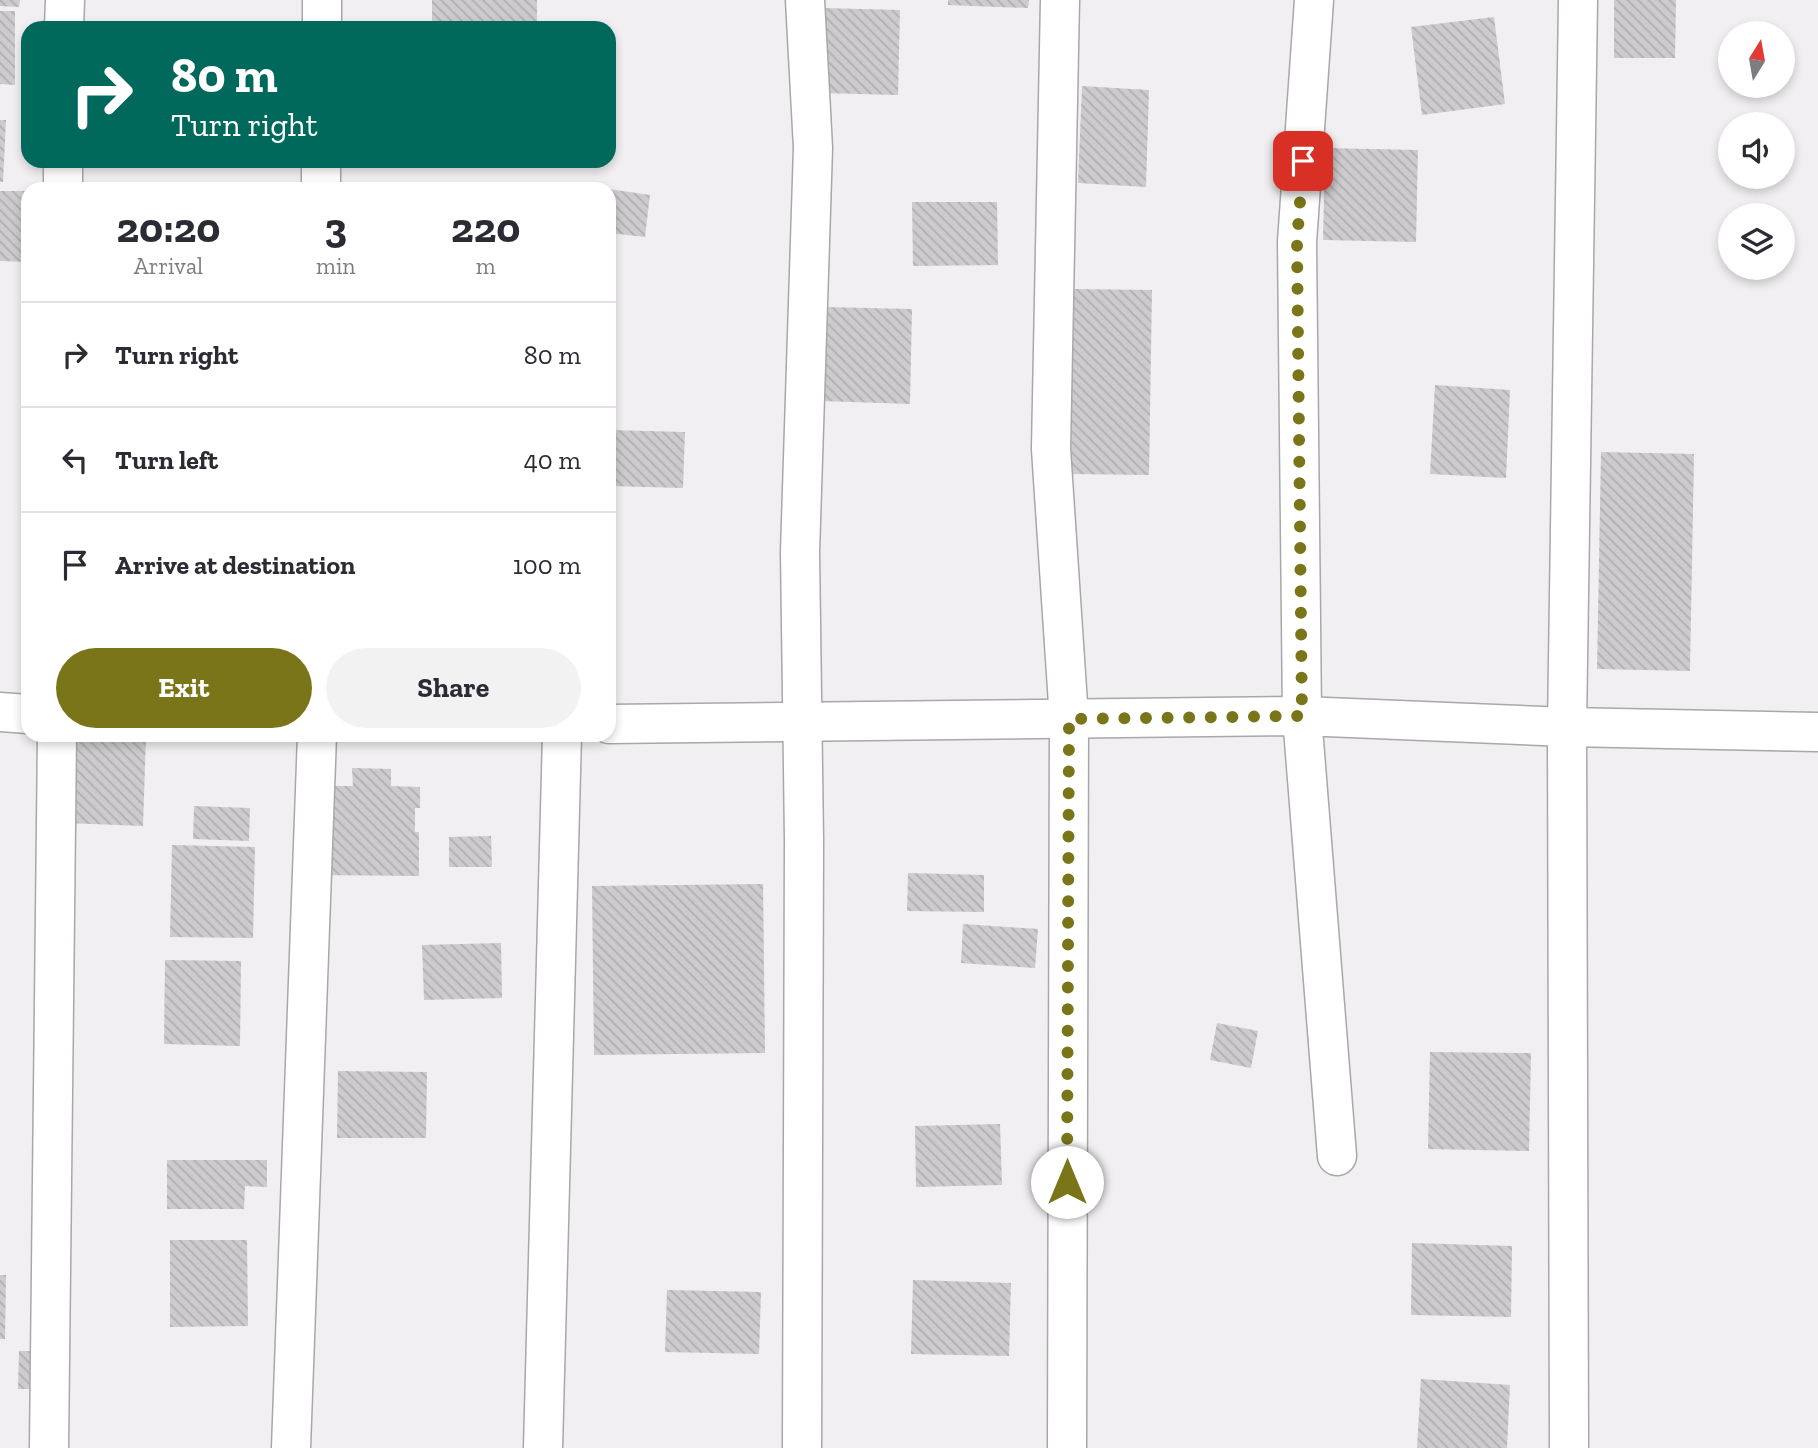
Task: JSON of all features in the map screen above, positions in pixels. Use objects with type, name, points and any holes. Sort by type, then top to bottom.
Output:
[{"type":"street","points":[[65,0],[65,21]]},
{"type":"street","points":[[322,0],[322,21]]},
{"type":"street","points":[[802,1448],[804,840],[800,722],[800,552],[813,148],[805,0]]},
{"type":"street","points":[[1060,0],[1051,449],[1069,719],[1067,1448]]},
{"type":"street","points":[[1314,0],[1297,242],[1302,716],[1337,1156]]},
{"type":"street","points":[[1569,1448],[1567,727],[1578,0]]},
{"type":"street","points":[[0,712],[21,713]]},
{"type":"street","points":[[616,724],[1302,716],[1567,727],[1818,732]]},
{"type":"street","points":[[49,1448],[57,742]]},
{"type":"street","points":[[291,1448],[317,742]]},
{"type":"street","points":[[543,1448],[562,742]]},
{"type":"building","points":[[0,0],[20,0],[19,7],[0,6]]},
{"type":"building","points":[[432,0],[537,0],[537,21],[432,21]]},
{"type":"building","points":[[948,0],[1029,0],[1028,8],[948,5]]},
{"type":"building","points":[[1614,0],[1676,0],[1675,58],[1614,58]]},
{"type":"building","points":[[823,8],[900,10],[898,95],[821,93]]},
{"type":"building","points":[[0,11],[15,11],[15,85],[0,84]]},
{"type":"building","points":[[1494,17],[1505,104],[1422,115],[1411,27]]},
{"type":"building","points":[[1082,86],[1149,90],[1146,187],[1078,183]]},
{"type":"building","points":[[0,120],[6,120],[3,182],[0,182]]},
{"type":"building","points":[[1325,148],[1418,150],[1416,242],[1323,240]]},
{"type":"building","points":[[616,190],[650,195],[645,237],[616,234]]},
{"type":"building","points":[[0,191],[21,191],[21,262],[0,261]]},
{"type":"building","points":[[912,202],[997,202],[998,265],[913,266]]},
{"type":"building","points":[[1073,289],[1152,290],[1149,475],[1071,474]]},
{"type":"building","points":[[824,307],[912,309],[910,404],[822,401]]},
{"type":"building","points":[[1435,385],[1510,390],[1506,478],[1430,474]]},
{"type":"building","points":[[616,430],[685,432],[683,488],[616,486]]},
{"type":"building","points":[[1601,452],[1694,454],[1690,671],[1597,669]]},
{"type":"building","points":[[68,742],[146,742],[143,826],[65,823]]},
{"type":"building","points":[[352,768],[391,769],[391,786],[420,787],[420,808],[415,808],[415,832],[419,832],[419,876],[317,875],[318,786],[353,786]]},
{"type":"building","points":[[194,806],[250,808],[249,841],[193,839]]},
{"type":"building","points":[[491,836],[492,867],[449,867],[449,837]]},
{"type":"building","points":[[172,845],[255,847],[253,938],[170,937]]},
{"type":"building","points":[[908,873],[984,875],[984,912],[907,911]]},
{"type":"building","points":[[763,884],[765,1053],[594,1055],[592,886]]},
{"type":"building","points":[[963,924],[1038,929],[1035,968],[961,963]]},
{"type":"building","points":[[501,943],[502,998],[424,1000],[422,945]]},
{"type":"building","points":[[165,960],[241,961],[240,1046],[164,1044]]},
{"type":"building","points":[[1217,1023],[1258,1031],[1251,1068],[1210,1060]]},
{"type":"building","points":[[1430,1052],[1531,1053],[1529,1151],[1428,1149]]},
{"type":"building","points":[[338,1071],[427,1072],[426,1138],[337,1138]]},
{"type":"building","points":[[1000,1124],[1002,1185],[916,1187],[915,1126]]},
{"type":"building","points":[[167,1160],[267,1160],[267,1187],[245,1186],[244,1209],[167,1209]]},
{"type":"building","points":[[170,1240],[247,1240],[248,1326],[170,1327]]},
{"type":"building","points":[[1412,1243],[1512,1246],[1511,1317],[1411,1315]]},
{"type":"building","points":[[0,1275],[6,1275],[5,1339],[0,1339]]},
{"type":"building","points":[[913,1280],[1011,1283],[1009,1356],[911,1354]]},
{"type":"building","points":[[667,1290],[761,1292],[759,1354],[665,1352]]},
{"type":"building","points":[[19,1351],[38,1351],[37,1389],[18,1389]]},
{"type":"building","points":[[1421,1379],[1510,1385],[1507,1448],[1417,1448]]},
{"type":"route","points":[[1067,1182],[1069,719],[1302,716],[1297,242],[1303,161]]}]
